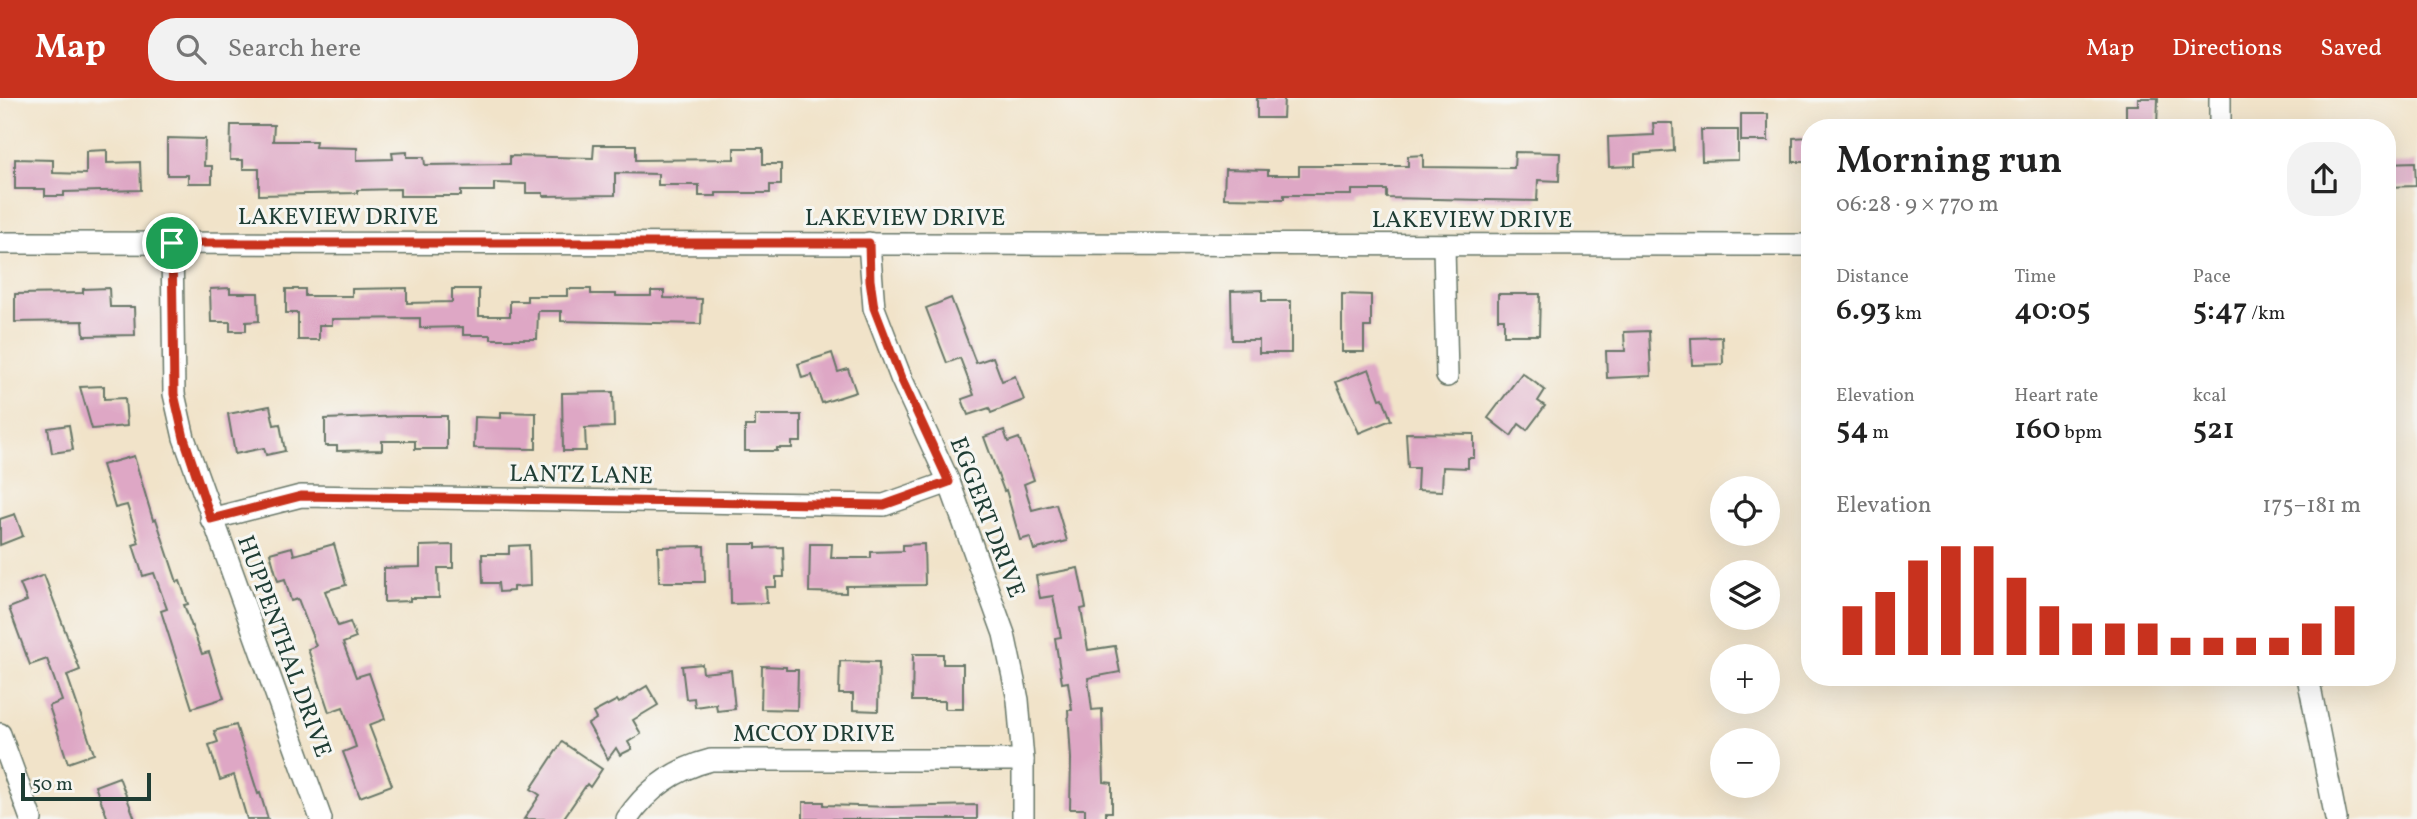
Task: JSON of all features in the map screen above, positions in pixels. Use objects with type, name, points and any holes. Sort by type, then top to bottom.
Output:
[{"type":"street","points":[[2220,98],[2220,119]]},
{"type":"street","name":"LAKEVIEW DRIVE","points":[[0,243],[1801,245]]},
{"type":"street","name":"HUPPENTHAL DRIVE","points":[[172,243],[174,394],[184,438],[321,819]]},
{"type":"street","name":"EGGERT DRIVE","points":[[869,243],[874,308],[901,378],[949,482],[1004,634],[1018,700],[1023,760],[1023,819]]},
{"type":"street","points":[[1444,246],[1447,376]]},
{"type":"street","name":"LANTZ LANE","points":[[211,519],[301,496],[884,505],[949,482]]},
{"type":"street","points":[[2310,686],[2336,819]]},
{"type":"street","points":[[0,734],[31,819]]},
{"type":"street","name":"MCCOY DRIVE","points":[[627,819],[644,798],[668,776],[688,765],[711,760],[1023,760]]},
{"type":"building","points":[[1257,98],[1284,98],[1283,118],[1257,118]]},
{"type":"building","points":[[2138,98],[2158,98],[2157,119],[2126,119],[2126,105],[2138,105]]},
{"type":"building","points":[[1741,114],[1768,114],[1768,141],[1741,141]]},
{"type":"building","points":[[1653,123],[1673,123],[1674,151],[1635,154],[1635,166],[1609,167],[1608,137],[1654,135]]},
{"type":"building","points":[[231,125],[274,125],[273,141],[316,141],[315,147],[357,148],[357,160],[393,159],[392,153],[407,152],[407,157],[424,157],[425,165],[510,164],[510,156],[593,158],[594,145],[636,145],[636,160],[734,159],[734,148],[763,148],[763,164],[781,164],[781,185],[770,185],[770,193],[716,193],[716,196],[699,196],[699,185],[658,185],[658,174],[615,173],[615,195],[543,196],[543,193],[526,193],[526,184],[494,183],[494,191],[461,191],[461,196],[400,196],[400,189],[357,190],[357,193],[259,195],[259,169],[243,169],[243,160],[230,160]]},
{"type":"building","points":[[1701,130],[1738,130],[1738,160],[1702,161]]},
{"type":"building","points":[[167,138],[205,139],[204,166],[212,166],[212,183],[188,183],[188,175],[167,175]]},
{"type":"building","points":[[1793,138],[1801,138],[1801,162],[1793,162]]},
{"type":"building","points":[[107,150],[107,163],[140,162],[141,190],[64,192],[64,196],[45,196],[45,189],[15,189],[15,159],[53,160],[53,173],[86,174],[86,151]]},
{"type":"building","points":[[1515,152],[1560,153],[1559,181],[1538,180],[1537,201],[1387,198],[1387,190],[1352,190],[1352,195],[1284,195],[1284,199],[1224,198],[1225,169],[1268,170],[1268,175],[1299,175],[1299,166],[1408,166],[1408,156],[1423,155],[1423,167],[1514,168]]},
{"type":"building","points":[[2415,162],[2416,186],[2396,187],[2396,163]]},
{"type":"building","points":[[109,288],[110,307],[134,307],[135,335],[84,336],[83,321],[15,322],[15,294],[83,293],[83,289]]},
{"type":"building","points":[[230,288],[230,293],[258,293],[259,321],[246,322],[246,331],[230,331],[230,322],[211,322],[210,289]]},
{"type":"building","points":[[407,288],[407,303],[452,302],[452,289],[479,289],[479,316],[510,316],[510,301],[527,301],[527,296],[567,296],[567,289],[591,289],[591,294],[616,296],[651,296],[651,291],[664,291],[664,298],[702,299],[701,324],[561,321],[561,311],[538,311],[537,339],[491,339],[491,335],[463,335],[463,327],[420,328],[420,318],[332,319],[332,325],[319,325],[319,340],[298,340],[298,313],[286,313],[286,289],[305,289],[305,296],[352,296],[352,289]]},
{"type":"building","points":[[1262,290],[1262,301],[1291,301],[1291,353],[1259,353],[1259,340],[1232,340],[1231,291]]},
{"type":"building","points":[[1342,294],[1371,295],[1371,327],[1364,327],[1364,352],[1342,352]]},
{"type":"building","points":[[1498,294],[1540,294],[1539,335],[1504,335],[1504,319],[1498,319]]},
{"type":"building","points":[[951,298],[976,363],[993,357],[1002,381],[1015,376],[1024,400],[991,413],[989,408],[968,415],[962,399],[974,395],[960,358],[947,363],[926,308]]},
{"type":"building","points":[[1649,331],[1651,376],[1607,378],[1606,351],[1625,351],[1624,332]]},
{"type":"building","points":[[1722,337],[1723,364],[1692,365],[1691,338]]},
{"type":"building","points":[[832,353],[838,372],[848,369],[856,392],[822,403],[812,375],[802,378],[798,364]]},
{"type":"building","points":[[1369,369],[1391,420],[1359,433],[1336,382]]},
{"type":"building","points":[[1522,373],[1545,390],[1538,401],[1545,406],[1527,430],[1519,424],[1511,436],[1488,418]]},
{"type":"building","points":[[104,386],[104,399],[125,398],[127,426],[92,429],[80,387]]},
{"type":"building","points":[[613,392],[614,427],[585,428],[586,451],[563,451],[562,393]]},
{"type":"building","points":[[270,406],[274,425],[280,424],[285,451],[266,455],[264,448],[235,454],[228,414]]},
{"type":"building","points":[[501,412],[536,413],[536,449],[474,448],[475,417],[501,418]]},
{"type":"building","points":[[755,415],[801,415],[801,442],[792,442],[792,448],[777,448],[777,451],[745,451],[745,426],[755,426]]},
{"type":"building","points":[[447,416],[447,449],[415,449],[415,441],[382,441],[382,450],[337,451],[337,446],[325,446],[325,419]]},
{"type":"building","points":[[69,425],[73,450],[52,453],[48,428]]},
{"type":"building","points":[[1004,430],[1008,442],[1019,438],[1034,480],[1024,484],[1032,510],[1056,504],[1067,541],[1034,550],[1030,537],[1020,540],[1006,490],[1004,491],[984,437]]},
{"type":"building","points":[[1406,433],[1474,434],[1474,458],[1468,458],[1468,468],[1443,467],[1442,491],[1417,490],[1418,468],[1408,468]]},
{"type":"building","points":[[134,456],[153,520],[156,519],[177,582],[180,581],[188,604],[184,605],[202,654],[209,652],[224,698],[192,708],[161,611],[167,609],[154,573],[143,576],[133,545],[139,543],[127,505],[115,508],[102,465]]},
{"type":"building","points":[[15,514],[23,536],[0,545],[0,519]]},
{"type":"building","points":[[334,544],[346,585],[325,591],[338,626],[350,622],[356,638],[343,643],[356,677],[369,673],[385,719],[369,725],[392,785],[360,797],[343,752],[356,747],[343,707],[329,712],[308,649],[316,646],[298,599],[291,601],[285,579],[278,581],[270,553],[292,547],[294,555]]},
{"type":"building","points":[[730,544],[756,544],[756,548],[783,547],[784,577],[776,577],[776,587],[766,587],[767,603],[731,604]]},
{"type":"building","points":[[810,544],[832,544],[831,558],[871,558],[871,552],[903,551],[903,545],[924,544],[925,585],[846,586],[846,593],[809,592]]},
{"type":"building","points":[[453,545],[453,568],[438,568],[439,598],[410,598],[410,601],[384,602],[384,568],[420,567],[420,546]]},
{"type":"building","points":[[529,545],[530,586],[513,587],[513,591],[499,592],[498,583],[483,583],[482,554],[509,554],[509,546]]},
{"type":"building","points":[[704,546],[705,582],[659,582],[658,547]]},
{"type":"building","points":[[1078,568],[1086,608],[1081,609],[1088,650],[1115,646],[1120,672],[1088,678],[1092,710],[1102,709],[1104,782],[1112,783],[1112,812],[1106,812],[1106,819],[1085,819],[1085,809],[1070,809],[1068,710],[1072,710],[1068,682],[1062,683],[1055,638],[1061,637],[1053,596],[1040,598],[1036,576]]},
{"type":"building","points":[[44,575],[80,670],[67,675],[94,754],[68,763],[49,706],[62,701],[47,659],[30,665],[9,608],[27,601],[20,584]]},
{"type":"building","points":[[913,654],[943,654],[943,664],[963,664],[963,709],[945,709],[945,701],[912,701]]},
{"type":"building","points":[[840,661],[879,662],[878,711],[853,710],[853,694],[839,694]]},
{"type":"building","points":[[702,664],[703,673],[731,670],[735,709],[717,711],[716,704],[695,707],[694,698],[686,699],[682,666]]},
{"type":"building","points":[[762,666],[798,670],[797,710],[761,709]]},
{"type":"building","points":[[647,686],[658,705],[633,720],[641,734],[628,742],[632,749],[620,755],[616,748],[608,759],[588,724],[596,719],[593,713],[617,700],[619,703]]},
{"type":"building","points":[[236,725],[268,819],[247,819],[234,775],[220,780],[209,745],[218,742],[214,731]]},
{"type":"building","points":[[562,742],[602,769],[590,787],[587,784],[563,819],[524,819],[540,795],[531,789]]},
{"type":"building","points":[[119,777],[135,819],[108,819],[95,786]]},
{"type":"building","points":[[803,802],[892,807],[977,805],[977,819],[803,819]]},
{"type":"route","points":[[172,243],[869,243],[874,308],[901,378],[949,482],[884,505],[301,496],[211,519],[184,438],[174,394],[172,243]]}]
